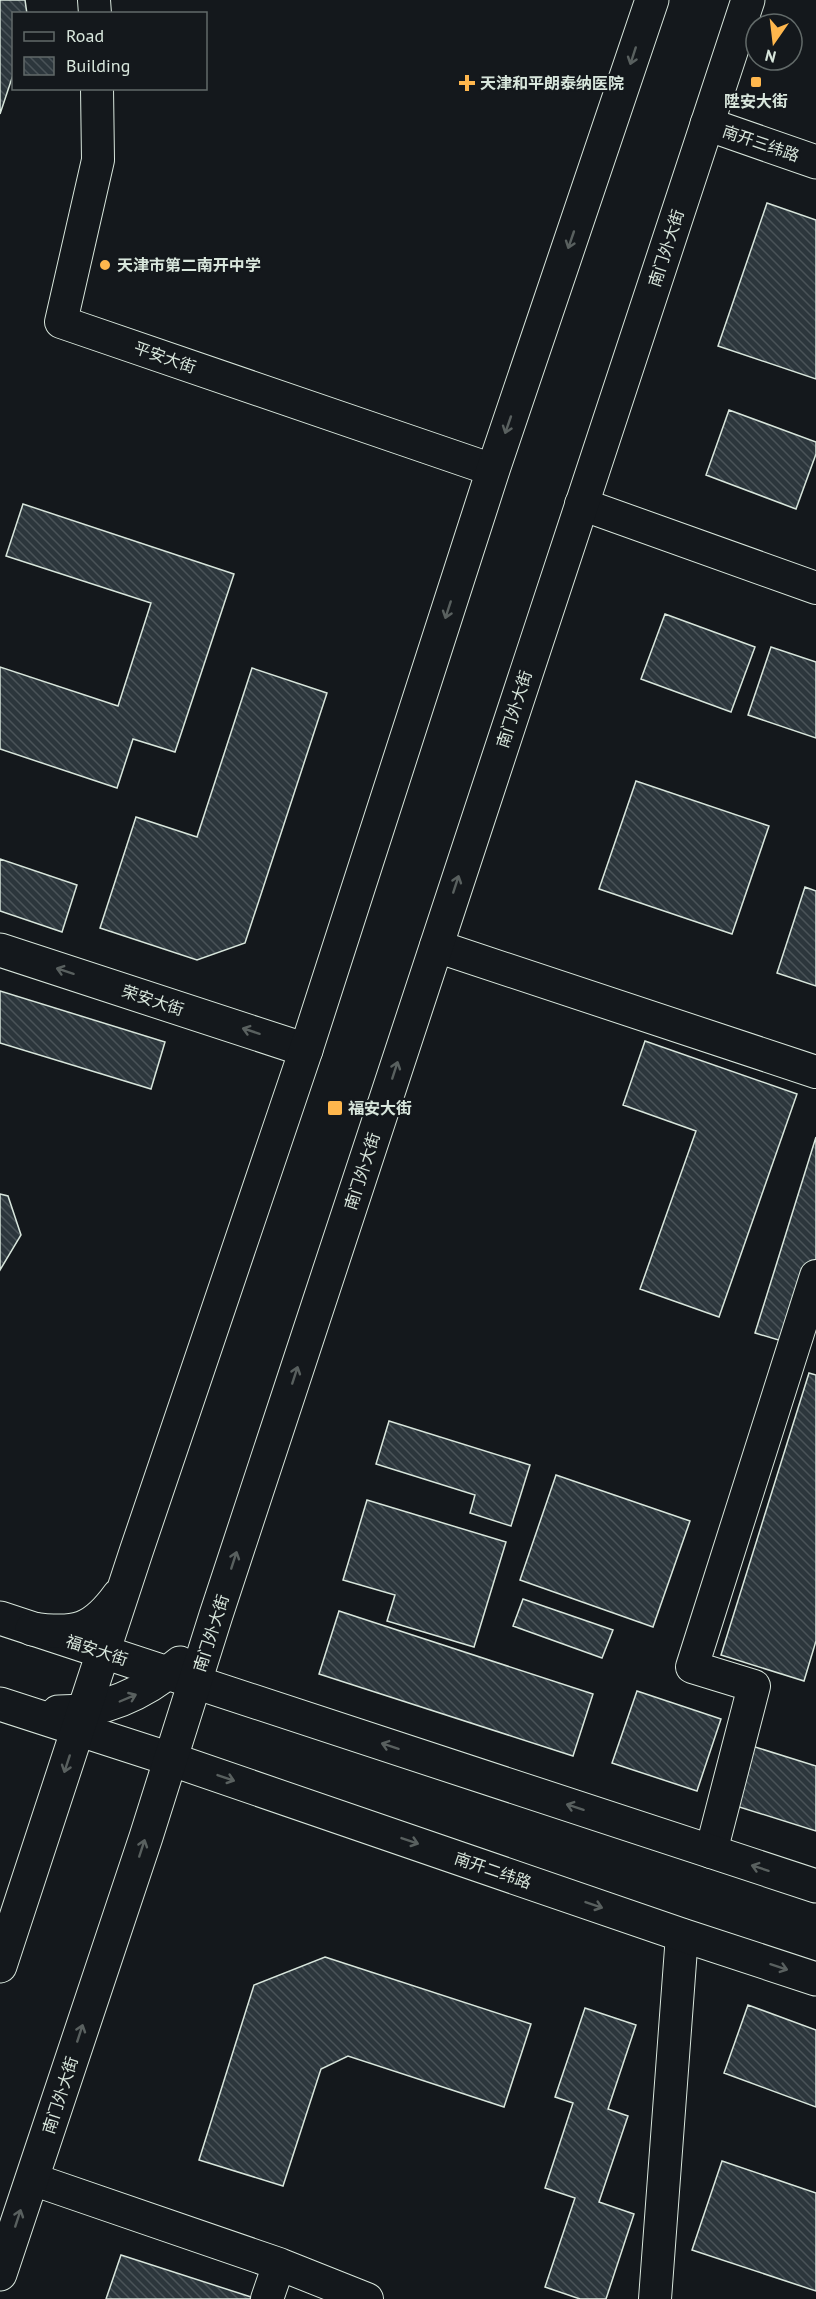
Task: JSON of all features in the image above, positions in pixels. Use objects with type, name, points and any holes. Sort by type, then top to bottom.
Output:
[{"type":"main road","points":[[0,1966],[124,1588],[306,1050],[493,470],[652,0]]},
{"type":"main road","name":"南门外大街","points":[[0,2274],[170,1759],[181,1678],[216,1615],[748,0]]},
{"type":"main road","name":"南开三纬路","points":[[707,124],[816,162]]},
{"type":"main road","name":"荣安大街","points":[[0,950],[306,1050]]},
{"type":"main road","points":[[32,1629],[57,1633],[82,1629],[103,1616],[124,1588]]},
{"type":"main road","name":"福安大街","points":[[0,1618],[181,1678]]},
{"type":"main road","points":[[81,1720],[136,1694],[181,1678],[816,1886]]},
{"type":"main road","points":[[4,1706],[51,1712],[81,1720],[170,1759]]},
{"type":"main road","name":"南开二纬路","points":[[170,1759],[816,1979]]},
{"type":"street","name":"平安大街","points":[[97,90],[98,160],[61,322],[493,470]]},
{"type":"street","points":[[582,504],[816,588]]},
{"type":"street","points":[[436,946],[816,1071]]},
{"type":"street","points":[[711,1852],[754,1686],[692,1667],[813,1294]]},
{"type":"street","points":[[655,2299],[682,1935]]},
{"type":"street","points":[[32,2179],[279,2264],[367,2299]]},
{"type":"street","points":[[267,2299],[279,2264]]},
{"type":"building","points":[[0,0],[25,0],[27,12],[12,12],[12,78],[0,114]]},
{"type":"building","points":[[767,203],[816,220],[816,379],[718,346]]},
{"type":"building","points":[[729,410],[816,442],[816,454],[796,509],[706,475]]},
{"type":"building","points":[[23,504],[234,574],[175,752],[133,739],[117,788],[0,749],[0,667],[118,706],[151,603],[6,556]]},
{"type":"building","points":[[665,614],[755,647],[731,712],[641,679]]},
{"type":"building","points":[[771,647],[816,662],[816,738],[748,715]]},
{"type":"building","points":[[252,668],[327,693],[245,943],[197,960],[100,928],[136,817],[197,837]]},
{"type":"building","points":[[636,781],[769,826],[732,934],[599,889]]},
{"type":"building","points":[[0,859],[77,885],[62,932],[0,911]]},
{"type":"building","points":[[805,887],[816,891],[816,986],[777,973]]},
{"type":"building","points":[[0,991],[165,1042],[151,1089],[0,1043]]},
{"type":"building","points":[[645,1041],[797,1094],[719,1317],[640,1289],[696,1131],[623,1105]]},
{"type":"building","points":[[816,1137],[816,1265],[792,1344],[755,1333]]},
{"type":"building","points":[[0,1194],[8,1196],[21,1235],[0,1270]]},
{"type":"building","points":[[809,1373],[816,1375],[816,1641],[804,1681],[721,1655]]},
{"type":"building","points":[[389,1421],[530,1465],[511,1526],[470,1513],[475,1495],[376,1464]]},
{"type":"building","points":[[556,1475],[690,1521],[653,1627],[520,1580]]},
{"type":"building","points":[[367,1500],[506,1542],[474,1647],[387,1621],[395,1595],[343,1580]]},
{"type":"building","points":[[523,1599],[613,1630],[602,1658],[513,1626]]},
{"type":"building","points":[[339,1611],[593,1694],[573,1756],[319,1674]]},
{"type":"building","points":[[637,1691],[721,1719],[697,1791],[612,1763]]},
{"type":"building","points":[[752,1746],[816,1766],[816,1831],[733,1805]]},
{"type":"building","points":[[325,1957],[531,2024],[504,2107],[348,2056],[321,2069],[283,2186],[199,2160],[254,1985]]},
{"type":"building","points":[[748,2005],[816,2030],[816,2107],[724,2073]]},
{"type":"building","points":[[585,2008],[636,2025],[608,2109],[628,2116],[599,2202],[634,2214],[606,2299],[580,2299],[545,2287],[575,2198],[545,2188],[573,2103],[555,2097]]},
{"type":"building","points":[[722,2161],[816,2193],[816,2291],[692,2250]]},
{"type":"building","points":[[121,2255],[251,2297],[250,2299],[106,2299]]},
{"type":"place","name":"陞安大街","points":[[756,82]]},
{"type":"place","name":"天津和平朗泰纳医院","points":[[467,83]]},
{"type":"place","name":"天津市第二南开中学","points":[[105,265]]},
{"type":"place","name":"福安大街","points":[[335,1108]]}]
